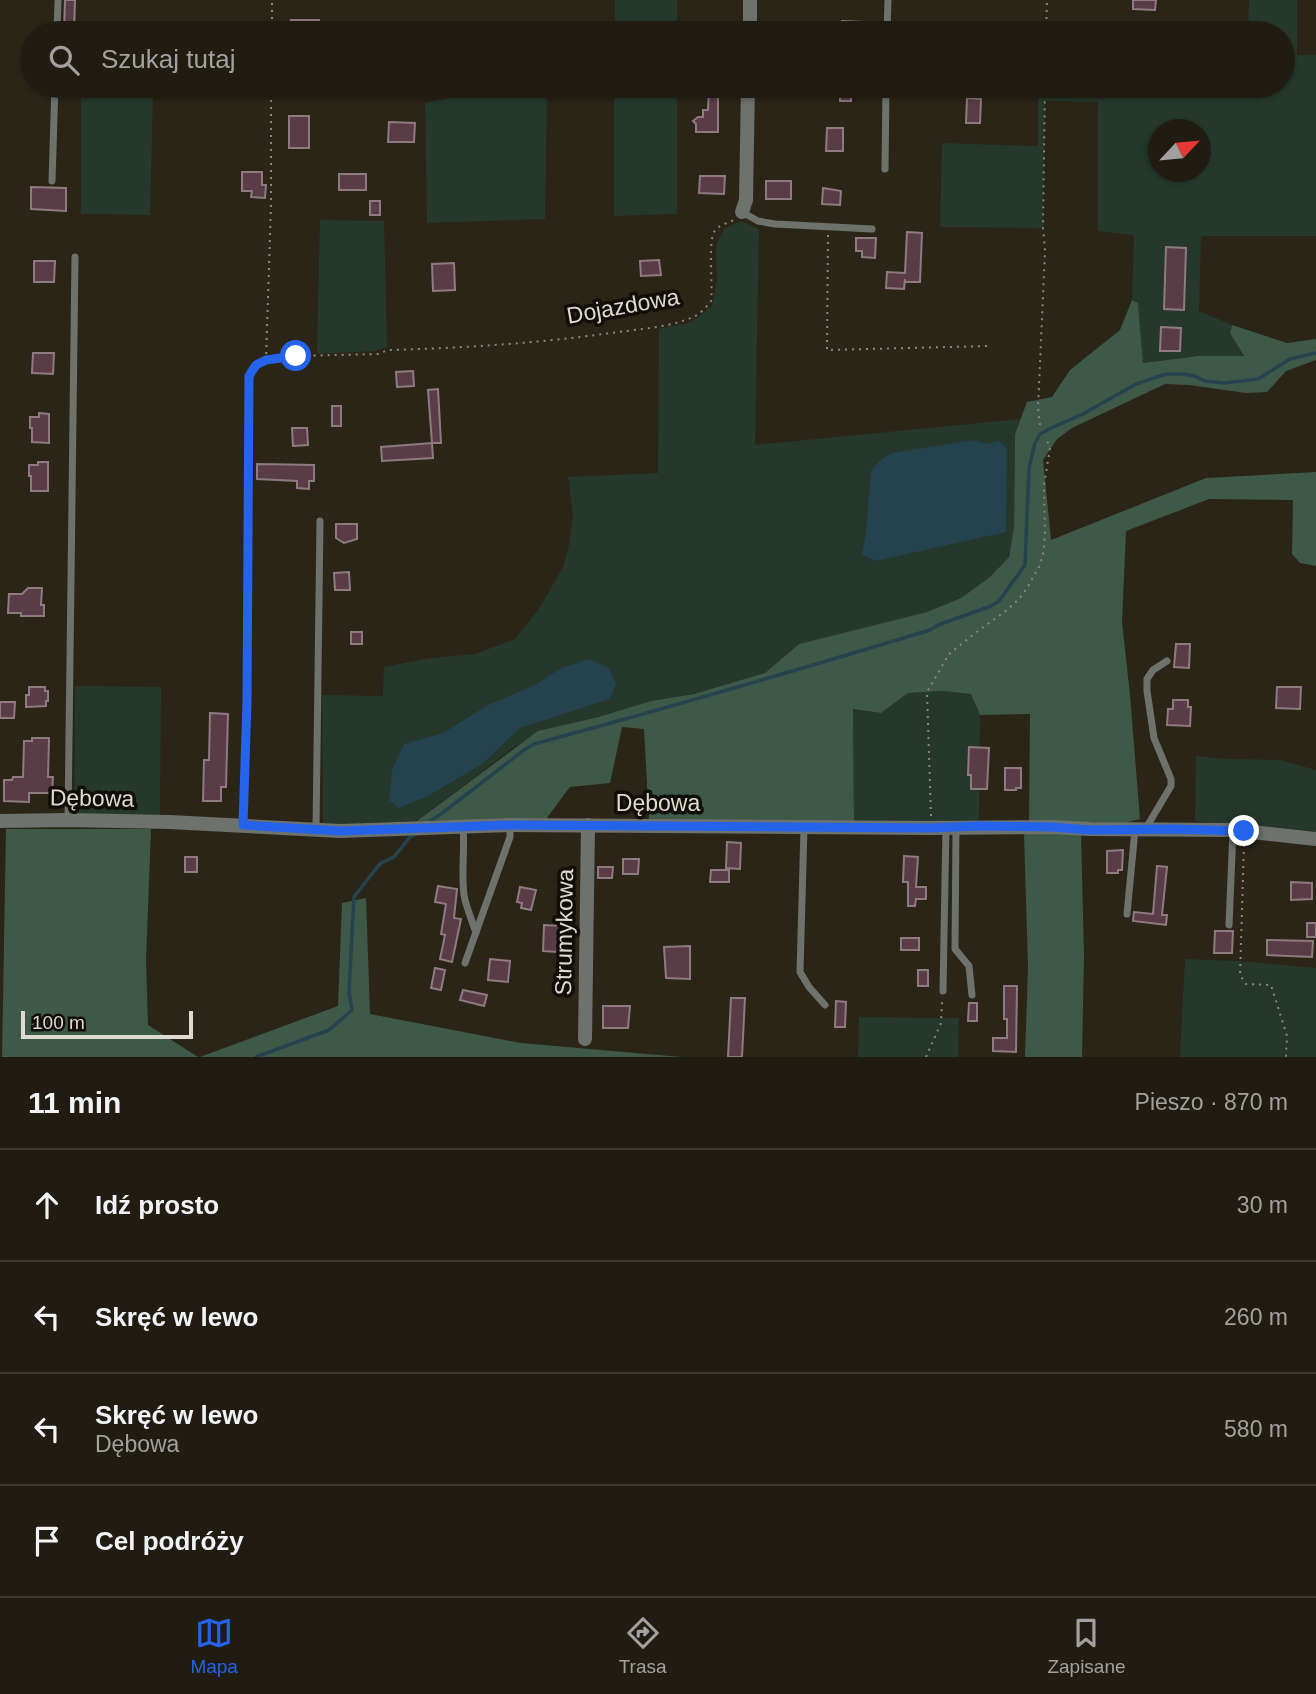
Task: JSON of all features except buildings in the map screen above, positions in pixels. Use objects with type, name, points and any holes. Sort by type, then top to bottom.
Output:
[{"type":"street","points":[[750,0],[750,21]]},
{"type":"street","points":[[742,212],[746,200],[748,98]]},
{"type":"street","name":"Dębowa","points":[[0,821],[68,820],[243,825],[340,831],[510,825],[1141,829],[1238,831],[1316,839]]},
{"type":"street","name":"Strumykowa","points":[[585,1039],[588,825]]},
{"type":"lane","points":[[57,21],[58,0]]},
{"type":"lane","points":[[887,21],[888,0]]},
{"type":"lane","points":[[52,181],[55,98]]},
{"type":"lane","points":[[885,169],[887,98]]},
{"type":"lane","points":[[742,212],[758,221],[775,224],[872,229]]},
{"type":"lane","points":[[68,820],[75,257]]},
{"type":"lane","points":[[316,829],[320,521]]},
{"type":"lane","points":[[1127,914],[1141,829],[1171,786],[1171,779],[1154,738],[1147,691],[1147,679],[1153,670],[1167,661]]},
{"type":"lane","points":[[465,962],[510,837],[510,825]]},
{"type":"lane","points":[[463,827],[464,897],[476,933]]},
{"type":"lane","points":[[804,827],[800,972],[824,1005]]},
{"type":"lane","points":[[943,991],[951,827]]},
{"type":"lane","points":[[951,827],[955,949],[969,966],[972,995]]},
{"type":"lane","points":[[1229,925],[1238,831]]},
{"type":"path","points":[[272,0],[272,21]]},
{"type":"path","points":[[1046,21],[1047,0]]},
{"type":"path","points":[[243,825],[247,702],[249,376],[256,365],[266,360],[271,98]]},
{"type":"path","points":[[1040,425],[1038,408],[1045,251],[1045,98]]},
{"type":"path","name":"Dojazdowa","points":[[266,360],[577,338],[694,317],[711,301],[714,232],[720,226],[740,217],[742,212]]},
{"type":"path","points":[[828,227],[827,350],[990,346]]},
{"type":"path","points":[[931,828],[927,692],[949,654],[1013,605],[1040,565],[1045,536],[1044,485],[1050,448],[1046,438]]},
{"type":"path","points":[[1238,831],[1240,975],[1246,984],[1271,985],[1287,1036],[1286,1057]]},
{"type":"path","points":[[926,1057],[941,1023],[943,991]]},
{"type":"green space","points":[[615,0],[677,0],[677,21],[615,21]]},
{"type":"green space","points":[[1249,0],[1297,0],[1297,55],[1316,55],[1316,236],[1201,236],[1199,311],[1232,325],[1230,333],[1244,357],[1198,356],[1143,363],[1138,304],[1132,300],[1134,235],[1098,231],[1098,102],[1045,101],[1043,228],[940,227],[942,143],[1038,146],[1038,98],[1295,98],[1295,21],[1248,21]]},
{"type":"green space","points":[[81,98],[153,98],[150,215],[81,214]]},
{"type":"green space","points":[[449,98],[547,98],[545,219],[427,223],[425,103]]},
{"type":"green space","points":[[614,98],[677,98],[677,214],[614,216]]},
{"type":"green space","points":[[320,220],[384,221],[387,347],[375,351],[317,354]]},
{"type":"green space","points":[[741,221],[759,229],[755,445],[1020,419],[1015,434],[1014,527],[1009,557],[990,577],[961,598],[927,612],[799,644],[765,673],[694,694],[651,701],[517,745],[417,821],[323,825],[322,695],[383,696],[384,667],[431,658],[475,654],[515,639],[539,609],[564,565],[573,514],[568,477],[658,473],[659,329],[692,322],[712,306],[717,280],[716,246],[724,229]]},
{"type":"green space","points":[[1132,300],[1138,303],[1143,363],[1198,356],[1244,356],[1230,333],[1232,325],[1287,343],[1316,339],[1316,360],[1286,371],[1267,392],[1246,393],[1165,384],[1072,428],[1057,439],[1043,460],[1051,540],[1206,478],[1316,472],[1316,566],[1300,563],[1292,554],[1293,500],[1209,499],[1126,531],[1122,622],[1140,819],[1124,823],[1029,822],[1030,714],[980,715],[971,694],[942,691],[908,693],[881,713],[853,709],[854,823],[649,820],[644,729],[622,727],[610,783],[570,787],[546,819],[417,821],[538,731],[599,717],[651,701],[694,694],[765,673],[799,644],[927,612],[961,598],[990,577],[1009,557],[1014,527],[1015,434],[1027,402],[1052,397],[1070,370],[1120,330]]},
{"type":"green space","points":[[75,686],[161,687],[160,815],[74,815]]},
{"type":"green space","points":[[942,691],[971,694],[980,715],[979,821],[854,823],[853,709],[881,713],[908,693]]},
{"type":"green space","points":[[1196,756],[1280,760],[1316,770],[1316,832],[1195,821]]},
{"type":"green space","points":[[6,829],[151,829],[146,960],[148,1025],[198,1057],[2,1057]]},
{"type":"green space","points":[[1024,833],[1081,833],[1084,956],[1082,1057],[1025,1057],[1028,967]]},
{"type":"green space","points":[[366,898],[370,1014],[521,1043],[681,1057],[200,1057],[338,1006],[342,903]]},
{"type":"green space","points":[[1185,959],[1316,968],[1316,1057],[1180,1057]]},
{"type":"green space","points":[[859,1017],[959,1018],[958,1057],[858,1057]]},
{"type":"water","points":[[973,440],[987,444],[999,441],[1007,449],[1006,532],[875,561],[862,554],[871,471],[876,464],[897,452]]},
{"type":"water","points":[[589,659],[608,667],[616,684],[610,699],[520,728],[482,764],[428,796],[399,808],[389,800],[392,770],[404,744],[443,733],[488,705],[535,685],[561,668]]},
{"type":"waterway","points":[[429,822],[534,744],[930,630],[991,606],[999,601],[1025,565],[1029,468],[1040,434],[1083,414],[1136,384],[1166,374],[1183,374],[1205,381],[1224,383],[1258,379],[1290,359],[1316,353]]},
{"type":"waterway","points":[[256,1057],[329,1030],[352,1010],[349,992],[354,897],[381,863],[394,857],[410,837],[415,835]]},
{"type":"route","points":[[296,356],[266,360],[256,365],[249,376],[247,702],[243,825],[340,831],[510,825],[931,828],[978,826],[1244,831]]}]
